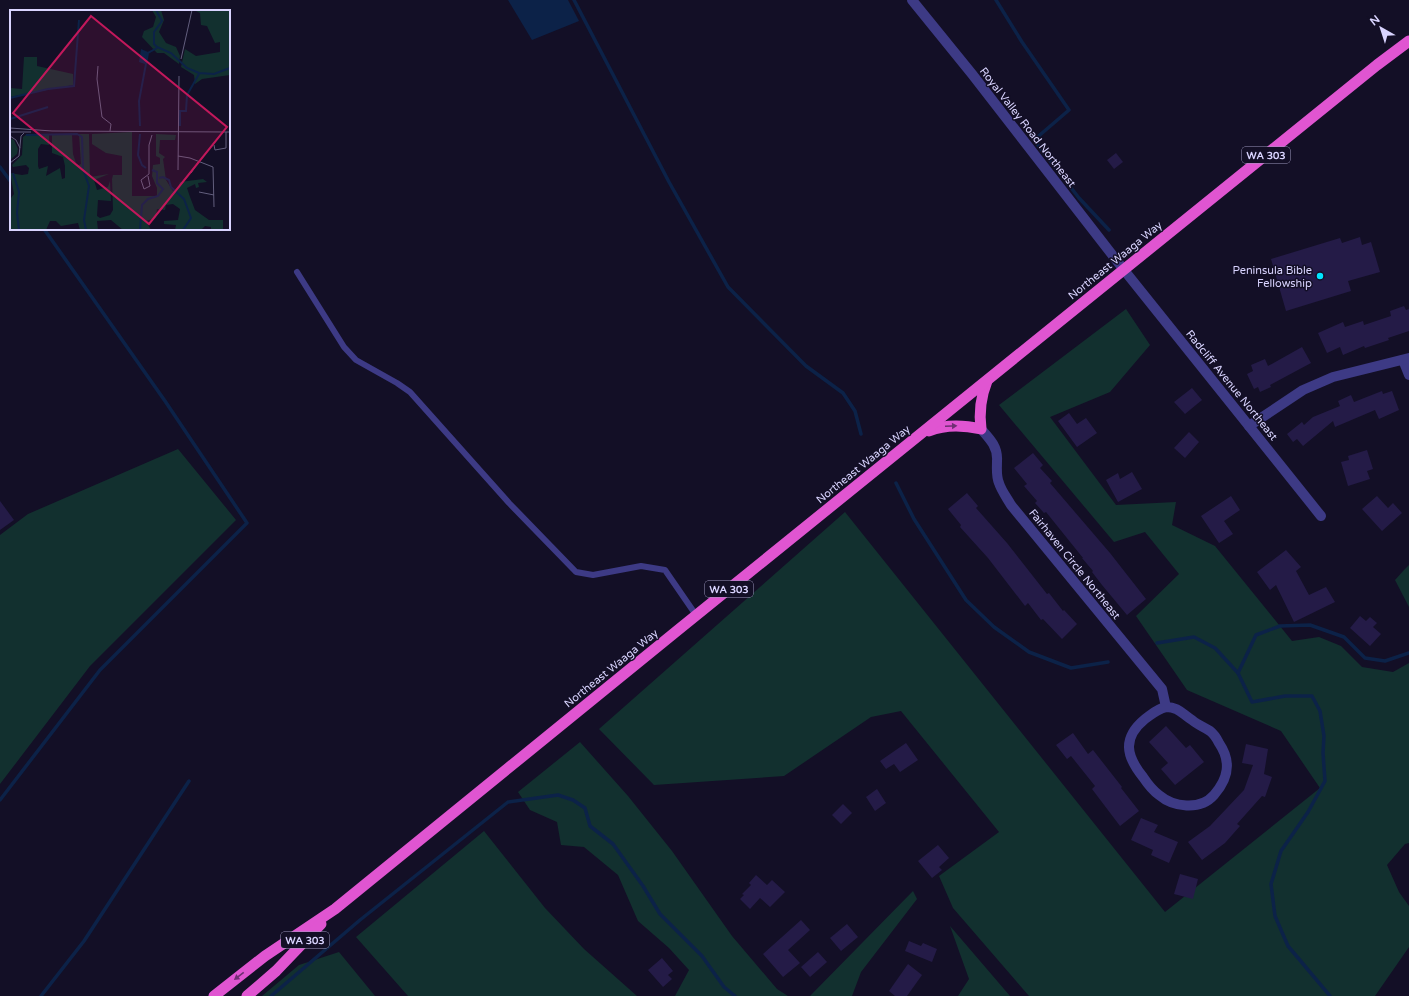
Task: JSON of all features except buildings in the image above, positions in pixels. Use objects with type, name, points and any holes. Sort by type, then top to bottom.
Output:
[{"type":"highway","name":"Northeast Waaga Way","points":[[335,909],[696,615],[1377,65],[1409,41]]},
{"type":"highway","points":[[922,433],[939,427],[954,425],[981,429],[981,404],[987,380]]},
{"type":"highway","name":"WA 303","points":[[214,996],[265,956],[335,909]]},
{"type":"highway","name":"WA 303","points":[[247,996],[276,971],[335,909]]},
{"type":"street","name":"Royal Valley Road Northeast","points":[[912,0],[972,74],[1124,270]]},
{"type":"street","name":"Radcliff Avenue Northeast","points":[[1124,270],[1321,516]]},
{"type":"street","points":[[1249,426],[1303,390],[1327,380],[1406,359],[1409,375]]},
{"type":"street","name":"Fairhaven Circle Northeast","points":[[981,429],[992,441],[996,450],[996,470],[999,483],[1011,504],[1162,689],[1166,707]]},
{"type":"street","points":[[1166,707],[1177,709],[1191,720],[1212,732],[1226,754],[1228,764],[1222,783],[1210,800],[1201,804],[1192,806],[1179,805],[1159,796],[1135,767],[1131,759],[1129,751],[1130,739],[1134,731],[1139,724],[1155,711],[1166,707]]},
{"type":"lane","points":[[297,272],[344,347],[356,360],[410,392],[509,503],[576,572],[593,575],[641,566],[665,570],[696,615]]},
{"type":"green space","points":[[1126,309],[1150,345],[1110,392],[1050,417],[1116,505],[1176,502],[1172,525],[1215,546],[1292,641],[1319,637],[1341,646],[1362,667],[1393,672],[1409,663],[1409,843],[1405,844],[1387,865],[1399,892],[1409,906],[1409,947],[1375,996],[1029,996],[953,908],[939,876],[999,832],[901,711],[871,717],[784,776],[654,785],[599,729],[845,512],[1165,912],[1320,788],[1281,731],[1187,690],[1136,616],[1179,574],[1145,532],[1114,542],[999,405]]},
{"type":"green space","points":[[178,449],[236,520],[90,666],[0,784],[0,535],[28,514]]},
{"type":"green space","points":[[1409,565],[1409,607],[1395,580]]},
{"type":"green space","points":[[580,742],[628,796],[672,851],[732,936],[777,989],[788,996],[675,996],[689,970],[669,948],[638,921],[618,875],[584,847],[561,845],[557,822],[530,810],[518,792]]},
{"type":"green space","points":[[484,831],[545,908],[584,949],[637,996],[408,996],[356,937]]},
{"type":"green space","points":[[913,891],[917,899],[861,972],[852,996],[810,996]]},
{"type":"green space","points":[[950,926],[1010,996],[958,996],[969,979]]},
{"type":"green space","points":[[339,952],[375,996],[262,996],[299,965]]},
{"type":"water","points":[[508,0],[568,0],[579,21],[532,40]]},
{"type":"waterway","points":[[574,0],[669,182],[728,287],[806,366],[843,393],[855,411],[861,434]]},
{"type":"waterway","points":[[996,0],[1022,42],[1069,110],[1034,140],[1079,198],[1109,230]]},
{"type":"waterway","points":[[0,167],[10,181]]},
{"type":"waterway","points":[[0,800],[100,670],[247,523],[165,401],[45,230]]},
{"type":"waterway","points":[[896,483],[914,519],[966,600],[994,627],[1029,652],[1071,668],[1108,662]]},
{"type":"waterway","points":[[1238,673],[1256,635],[1280,626],[1310,625],[1344,637],[1365,658],[1385,661],[1409,653]]},
{"type":"waterway","points":[[1157,643],[1194,637],[1215,648],[1238,673],[1252,702],[1285,696],[1312,696],[1320,711],[1324,736],[1323,753],[1325,781],[1308,812],[1281,851],[1271,884],[1275,916],[1288,946],[1330,996]]},
{"type":"waterway","points":[[41,996],[84,941],[189,781]]},
{"type":"waterway","points":[[271,996],[360,920],[508,802],[558,795],[573,800],[585,808],[590,826],[613,844],[643,886],[660,914],[702,956],[724,987],[735,996]]},
{"type":"place","name":"Peninsula Bible Fellowship","points":[[1320,276]]}]
